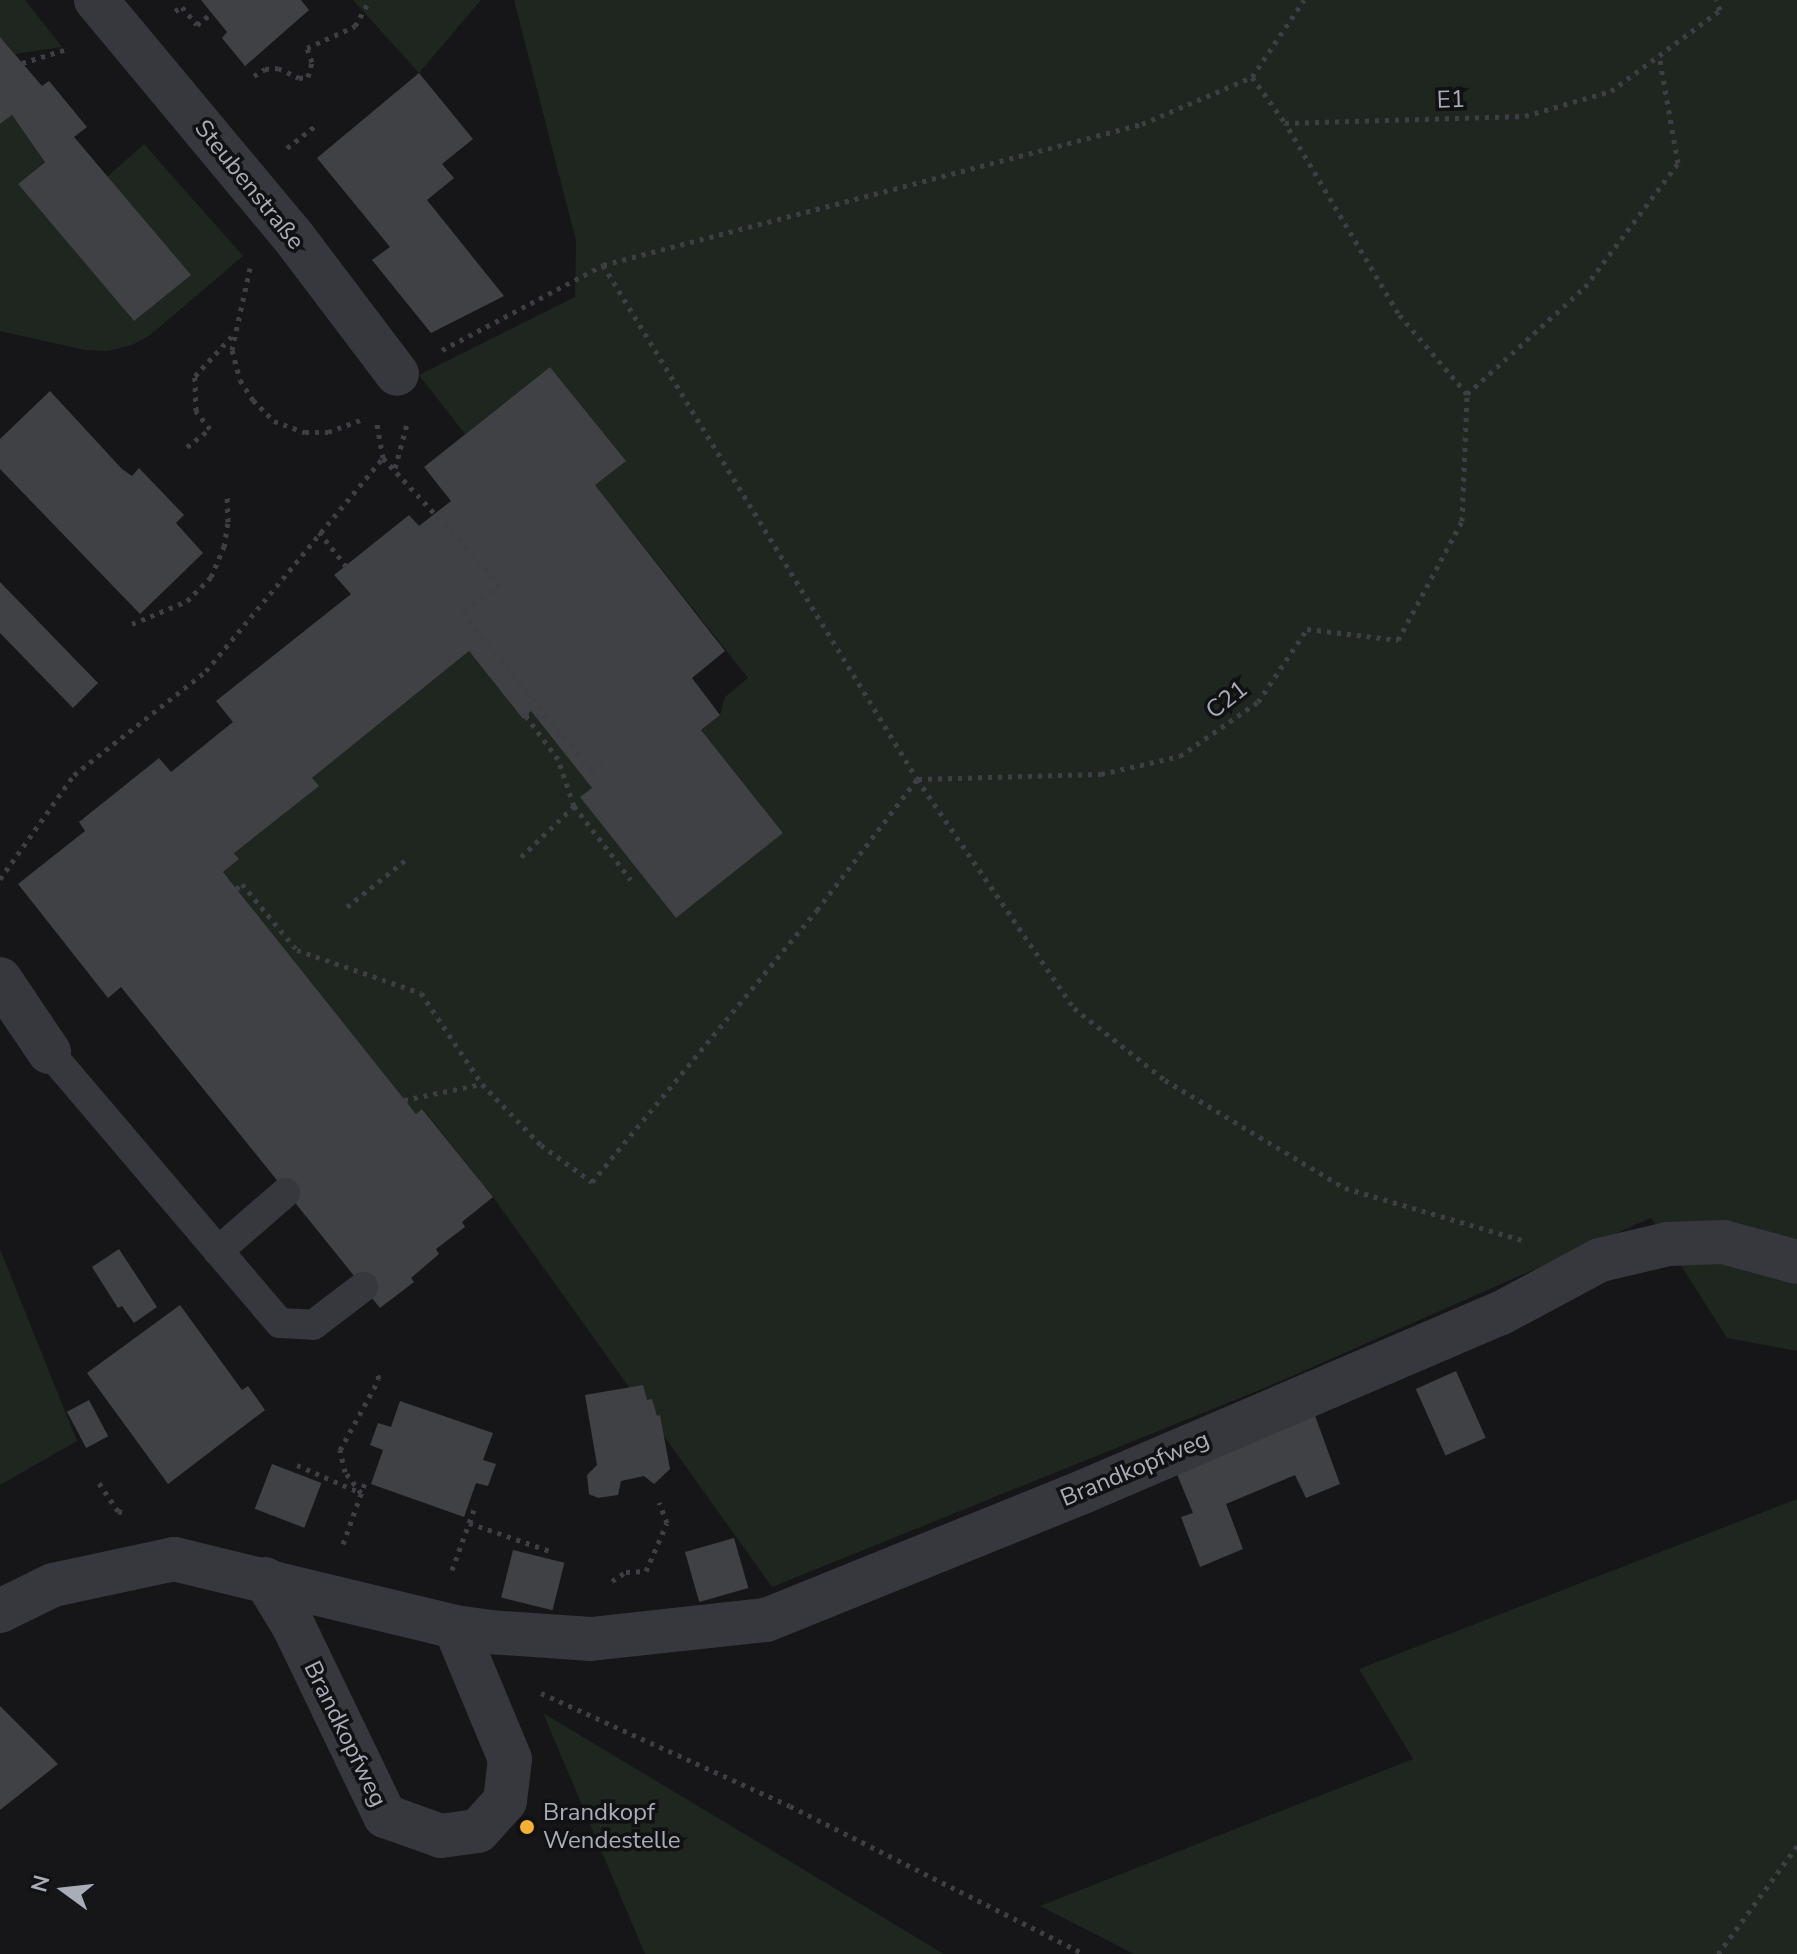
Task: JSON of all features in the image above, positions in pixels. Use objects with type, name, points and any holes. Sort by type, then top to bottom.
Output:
[{"type":"street","name":"Steubenstraße","points":[[96,0],[292,235],[404,392]]},
{"type":"street","points":[[0,979],[49,1052]]},
{"type":"street","name":"Brandkopfweg","points":[[0,1611],[53,1585],[174,1559],[459,1626],[591,1639],[766,1620],[1099,1485],[1486,1320],[1600,1260],[1668,1244],[1723,1242],[1797,1262]]},
{"type":"street","name":"Brandkopfweg","points":[[265,1579],[294,1627],[385,1816],[441,1836],[478,1831],[505,1801],[510,1759],[459,1626]]},
{"type":"lane","points":[[49,1052],[280,1323],[313,1325],[363,1287]]},
{"type":"lane","points":[[218,1251],[285,1193]]},
{"type":"path","points":[[254,76],[265,69],[278,68],[299,78],[308,77],[312,62],[307,48],[355,26],[370,0]]},
{"type":"path","points":[[394,469],[404,392],[603,265],[1142,124],[1252,77],[1304,0]]},
{"type":"path","name":"E1","points":[[1285,123],[1525,116],[1611,91],[1720,10],[1716,0]]},
{"type":"path","points":[[172,14],[182,7],[197,25],[212,13]]},
{"type":"path","points":[[22,63],[66,50],[74,43]]},
{"type":"path","points":[[1252,77],[1285,123],[1398,313],[1467,394],[1585,287],[1678,163],[1659,54]]},
{"type":"path","points":[[296,160],[287,148],[315,126]]},
{"type":"path","points":[[251,263],[232,350],[240,380],[253,400],[274,421],[305,432],[328,432],[375,414],[383,458],[500,584],[462,613],[591,770],[604,761]]},
{"type":"path","points":[[603,265],[917,779],[1074,1008],[1165,1080],[1345,1188],[1453,1222],[1600,1260]]},
{"type":"path","points":[[187,447],[210,429],[196,411],[195,376],[234,334]]},
{"type":"path","name":"C21","points":[[917,779],[1101,774],[1180,756],[1258,702],[1307,629],[1398,640],[1462,521],[1467,394]]},
{"type":"path","points":[[0,879],[74,775],[206,671],[383,458]]},
{"type":"path","points":[[132,624],[187,601],[211,577],[224,547],[228,522],[227,497]]},
{"type":"path","points":[[319,532],[346,566]]},
{"type":"path","points":[[529,693],[526,716],[558,759],[574,806],[631,880]]},
{"type":"path","points":[[236,889],[242,884],[297,950],[421,993],[482,1084],[541,1145],[592,1182],[817,910],[917,779]]},
{"type":"path","points":[[521,857],[574,806]]},
{"type":"path","points":[[347,907],[408,858]]},
{"type":"path","points":[[404,1100],[482,1084]]},
{"type":"path","points":[[361,1493],[345,1472],[340,1450],[379,1379],[376,1371]]},
{"type":"path","points":[[297,1465],[361,1493]]},
{"type":"path","points":[[330,1541],[343,1544],[366,1480]]},
{"type":"path","points":[[591,1639],[597,1595],[626,1572],[646,1571],[667,1523],[659,1502]]},
{"type":"path","points":[[476,1504],[469,1523],[459,1626],[536,1691],[790,1806],[1084,1954]]},
{"type":"path","points":[[469,1523],[550,1551]]},
{"type":"path","points":[[1718,1954],[1797,1846]]},
{"type":"shaded area","points":[[0,0],[25,0],[62,47],[15,54],[0,37]]},
{"type":"shaded area","points":[[353,0],[481,0],[419,73]]},
{"type":"shaded area","points":[[514,0],[1797,0],[1797,1351],[1727,1338],[1651,1218],[1267,1387],[772,1587],[493,1197],[423,1109],[416,1114],[223,872],[239,859],[234,852],[312,778],[469,651],[522,718],[531,711],[592,788],[581,798],[676,918],[783,833],[701,730],[720,715],[725,697],[748,678],[595,485],[625,460],[550,367],[465,434],[419,375],[575,297],[576,241]]},
{"type":"shaded area","points":[[12,115],[45,161],[18,184],[133,320],[107,177],[144,144],[243,256],[149,336],[132,345],[107,351],[85,350],[0,331],[0,124]]},
{"type":"shaded area","points":[[0,1249],[77,1441],[0,1485]]},
{"type":"shaded area","points":[[1797,1499],[1797,1954],[1134,1954],[1040,1906],[1413,1759],[1359,1669]]},
{"type":"shaded area","points":[[543,1713],[944,1954],[645,1954]]},
{"type":"building","points":[[201,0],[301,0],[309,10],[245,66],[222,38],[227,32]]},
{"type":"building","points":[[0,37],[42,86],[49,81],[87,127],[74,137],[191,275],[134,321],[18,184],[45,162],[12,115],[0,124]]},
{"type":"building","points":[[419,73],[473,139],[442,164],[454,178],[427,200],[504,296],[431,333],[372,260],[390,247],[317,158]]},
{"type":"building","points":[[550,367],[626,461],[595,485],[725,651],[692,678],[720,715],[701,730],[783,833],[676,918],[580,797],[592,788],[531,711],[523,719],[469,651],[312,778],[319,786],[234,853],[239,859],[223,872],[416,1114],[422,1109],[493,1197],[462,1222],[465,1227],[436,1249],[439,1254],[411,1278],[414,1282],[380,1308],[121,987],[108,998],[18,884],[85,831],[79,822],[159,758],[171,772],[233,722],[216,701],[351,594],[334,575],[409,515],[419,526],[451,501],[424,467]]},
{"type":"building","points":[[50,391],[122,469],[132,476],[139,468],[184,515],[176,523],[203,553],[140,614],[0,469],[0,439]]},
{"type":"building","points":[[0,582],[98,683],[73,708],[0,633]]},
{"type":"building","points":[[119,1249],[157,1307],[134,1323],[122,1306],[118,1308],[92,1267]]},
{"type":"building","points":[[180,1305],[242,1390],[248,1386],[265,1410],[168,1484],[87,1373]]},
{"type":"building","points":[[1456,1371],[1486,1438],[1445,1456],[1416,1389]]},
{"type":"building","points":[[643,1385],[647,1400],[652,1399],[657,1416],[660,1415],[670,1469],[654,1484],[644,1476],[621,1481],[618,1495],[598,1498],[589,1494],[587,1475],[597,1465],[585,1395]]},
{"type":"building","points":[[89,1400],[108,1436],[86,1448],[67,1412]]},
{"type":"building","points":[[400,1401],[493,1433],[483,1460],[496,1464],[488,1486],[476,1483],[464,1517],[371,1484],[383,1450],[370,1445],[378,1423],[391,1427]]},
{"type":"building","points":[[1314,1413],[1340,1484],[1306,1498],[1295,1475],[1226,1504],[1243,1549],[1200,1567],[1181,1517],[1193,1513],[1174,1467]]},
{"type":"building","points":[[272,1464],[321,1483],[304,1528],[255,1509]]},
{"type":"building","points":[[734,1538],[748,1588],[699,1602],[685,1552]]},
{"type":"building","points":[[513,1550],[564,1563],[553,1610],[501,1598]]},
{"type":"building","points":[[0,1706],[58,1764],[0,1810]]},
{"type":"place","name":"Brandkopf Wendestelle","points":[[527,1827]]}]
